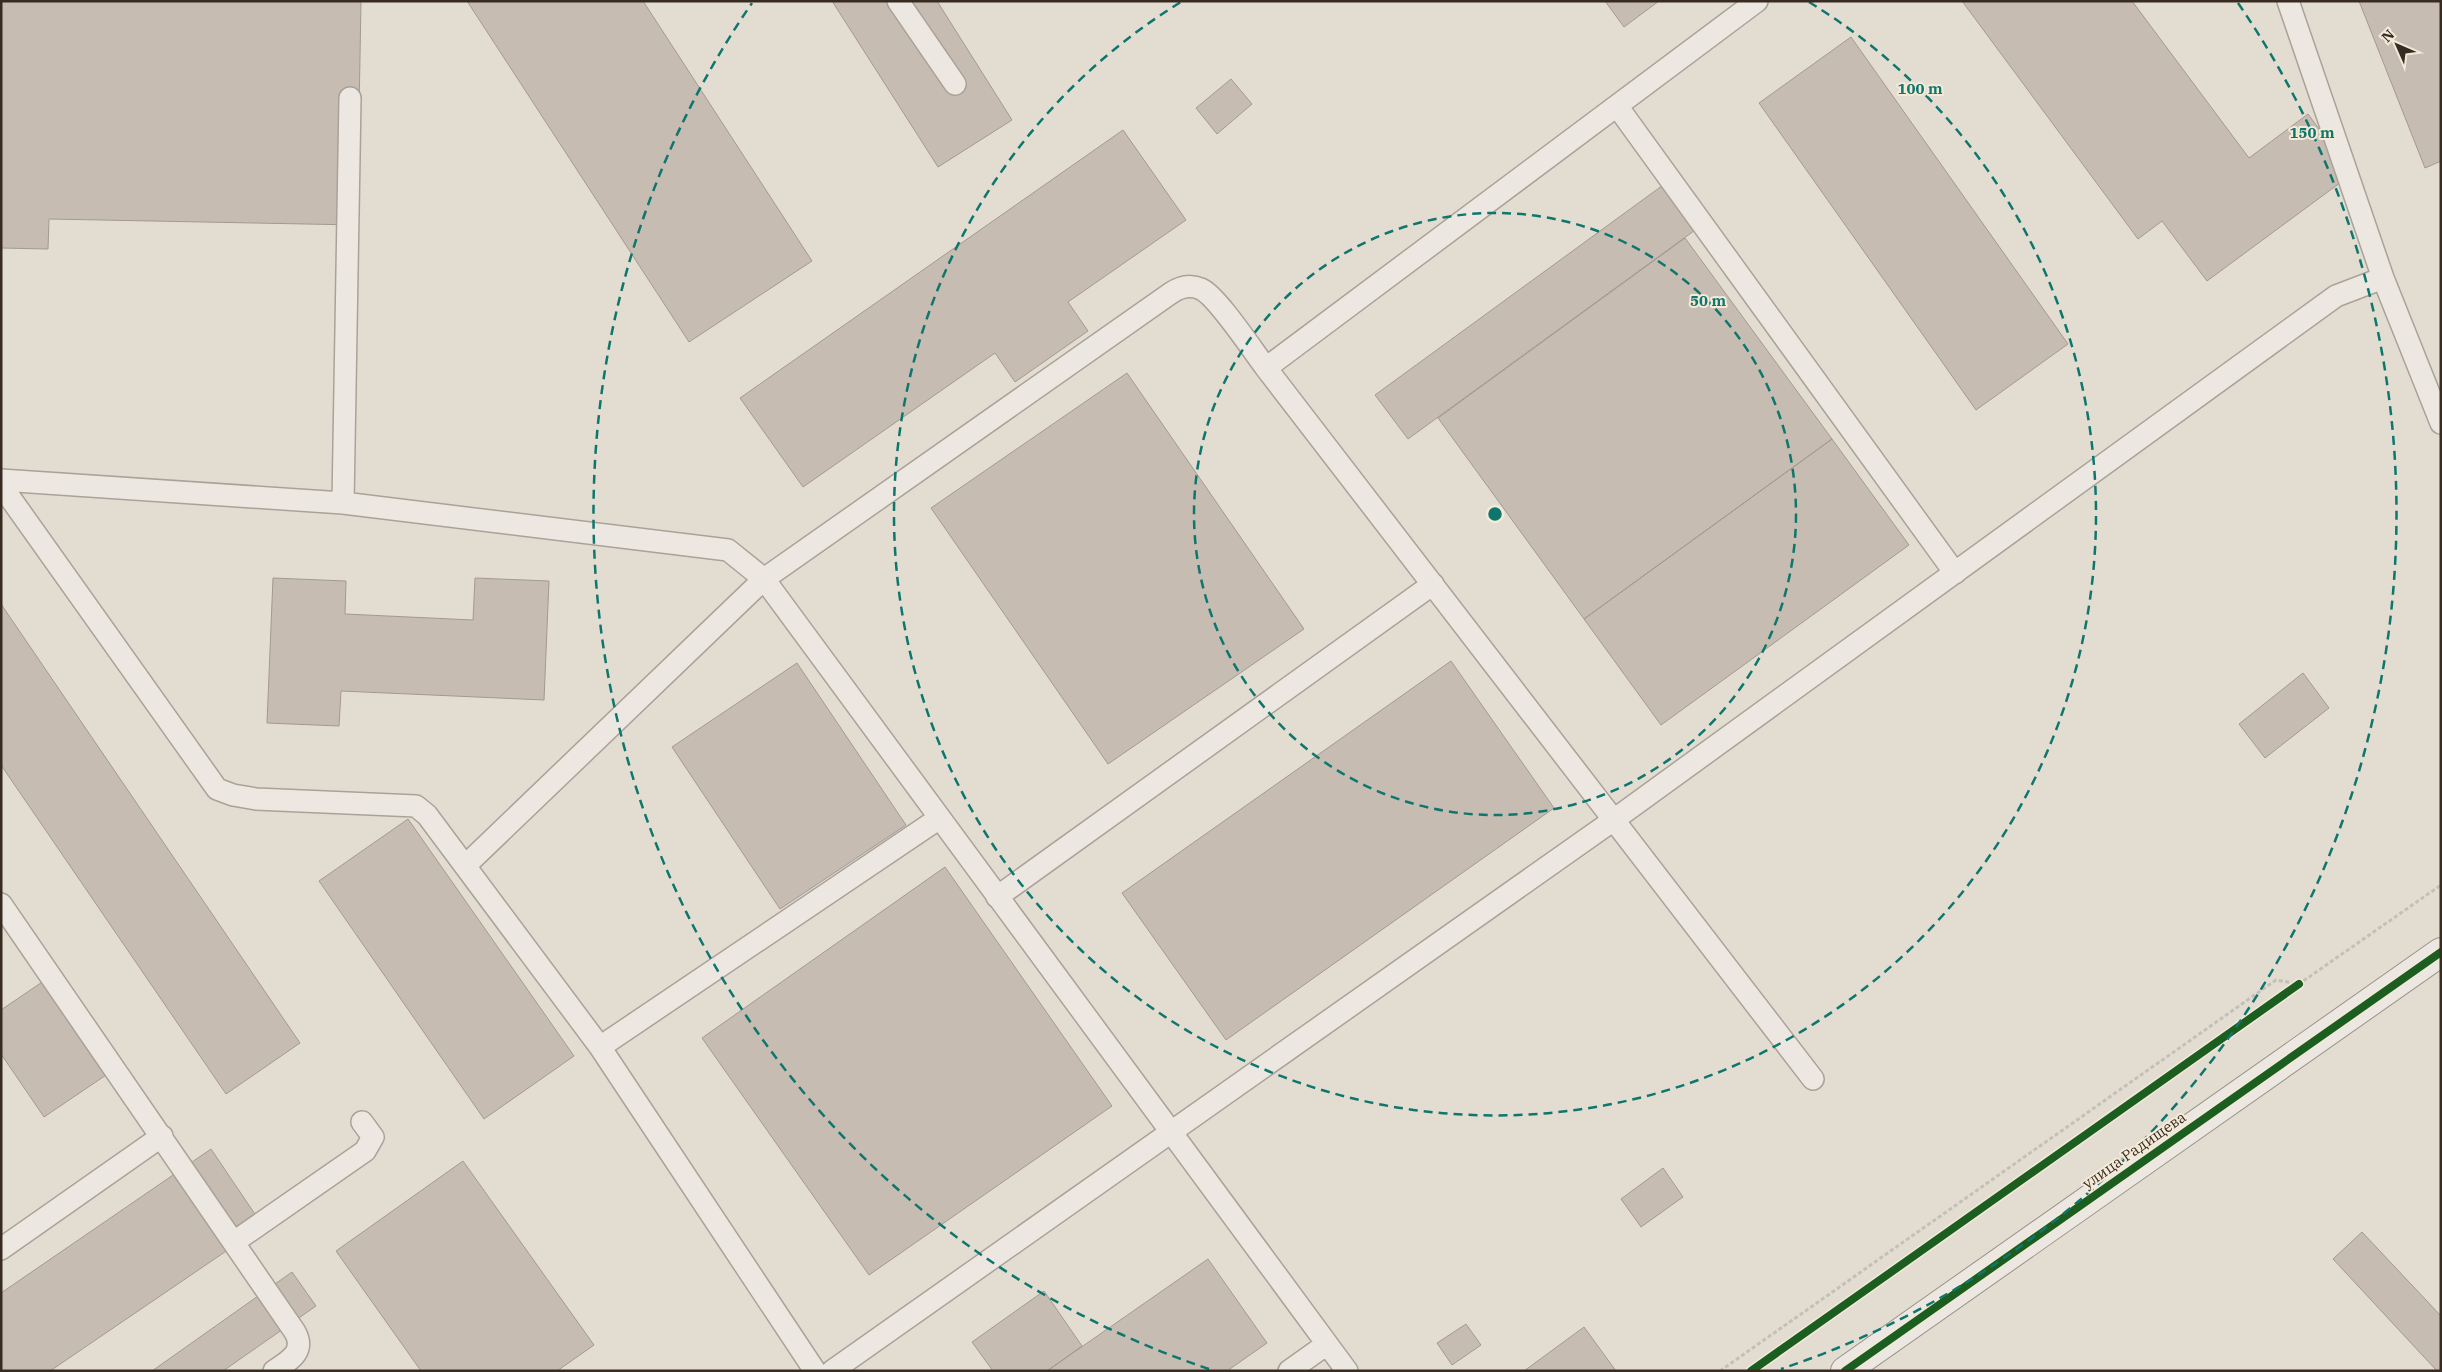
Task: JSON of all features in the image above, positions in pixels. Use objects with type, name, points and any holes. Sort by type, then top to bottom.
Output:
[{"type":"street","name":"улица Радищева","points":[[1844,1371],[2441,952]]},
{"type":"lane","points":[[898,1],[955,84]]},
{"type":"lane","points":[[1266,368],[1757,1]]},
{"type":"lane","points":[[2288,1],[2383,278],[2441,423]]},
{"type":"lane","points":[[343,503],[350,98]]},
{"type":"lane","points":[[1617,106],[1955,573]]},
{"type":"lane","points":[[832,1371],[1615,820],[2336,296],[2383,278]]},
{"type":"lane","points":[[465,866],[764,579],[1178,288],[1194,287],[1209,294],[1813,1079]]},
{"type":"lane","points":[[1,480],[343,503],[728,550],[764,579],[938,819],[1172,1132],[1347,1371]]},
{"type":"lane","points":[[1,485],[217,789],[232,795],[256,799],[416,806],[427,815],[600,1047],[815,1371]]},
{"type":"lane","points":[[997,897],[1433,584]]},
{"type":"lane","points":[[600,1047],[938,819]]},
{"type":"lane","points":[[1,904],[299,1338],[299,1345],[294,1357],[274,1371]]},
{"type":"lane","points":[[234,1242],[365,1151],[374,1137],[362,1122]]},
{"type":"lane","points":[[1,1249],[162,1136]]},
{"type":"lane","points":[[1289,1371],[1327,1344]]},
{"type":"path","points":[[2291,989],[2441,885]]},
{"type":"path","points":[[1720,1371],[2276,980],[2299,984]]},
{"type":"building","points":[[1,1],[361,1],[357,225],[49,219],[48,249],[1,248]]},
{"type":"building","points":[[467,1],[643,1],[812,261],[689,342]]},
{"type":"building","points":[[832,1],[937,1],[1012,120],[938,167]]},
{"type":"building","points":[[1605,1],[1659,1],[1624,27]]},
{"type":"building","points":[[1962,1],[2132,1],[2249,158],[2308,114],[2352,174],[2207,281],[2162,221],[2138,239]]},
{"type":"building","points":[[2359,1],[2441,1],[2441,161],[2425,168]]},
{"type":"building","points":[[1851,37],[2068,344],[1976,410],[1759,103]]},
{"type":"building","points":[[1231,79],[1252,104],[1217,134],[1196,108]]},
{"type":"building","points":[[1123,130],[1186,220],[1068,302],[1088,331],[1015,382],[995,353],[803,487],[740,398]]},
{"type":"building","points":[[1670,180],[1702,225],[1408,439],[1375,395]]},
{"type":"building","points":[[1685,238],[1832,439],[1584,619],[1438,418]]},
{"type":"building","points":[[1127,373],[1304,629],[1108,764],[931,508]]},
{"type":"building","points":[[1832,439],[1909,545],[1661,725],[1584,619]]},
{"type":"building","points":[[273,578],[346,581],[345,614],[473,620],[475,578],[549,581],[544,700],[341,691],[339,726],[267,723]]},
{"type":"building","points":[[1,604],[300,1043],[226,1094],[1,765]]},
{"type":"building","points":[[1451,661],[1554,808],[1226,1040],[1122,893]]},
{"type":"building","points":[[797,663],[906,825],[780,909],[672,747]]},
{"type":"building","points":[[2303,673],[2329,708],[2265,758],[2239,724]]},
{"type":"building","points":[[408,819],[574,1056],[484,1119],[319,881]]},
{"type":"building","points":[[945,867],[1112,1106],[869,1275],[702,1038]]},
{"type":"building","points":[[51,976],[115,1069],[44,1117],[1,1054],[1,1010]]},
{"type":"building","points":[[211,1149],[263,1226],[50,1371],[1,1371],[1,1293]]},
{"type":"building","points":[[463,1161],[594,1345],[557,1371],[421,1371],[336,1251]]},
{"type":"building","points":[[1663,1168],[1683,1197],[1641,1227],[1621,1199]]},
{"type":"building","points":[[2362,1232],[2441,1316],[2441,1371],[2437,1371],[2333,1259]]},
{"type":"building","points":[[1208,1259],[1267,1343],[1227,1371],[1047,1371]]},
{"type":"building","points":[[292,1272],[316,1306],[223,1371],[152,1371]]},
{"type":"building","points":[[1044,1291],[1082,1346],[1047,1371],[993,1371],[972,1342]]},
{"type":"building","points":[[1466,1324],[1481,1345],[1452,1365],[1437,1343]]},
{"type":"building","points":[[1584,1327],[1616,1371],[1524,1371]]},
{"type":"cycle path","points":[[1845,1371],[2441,952]]},
{"type":"cycle path","points":[[1751,1371],[2299,984]]}]
